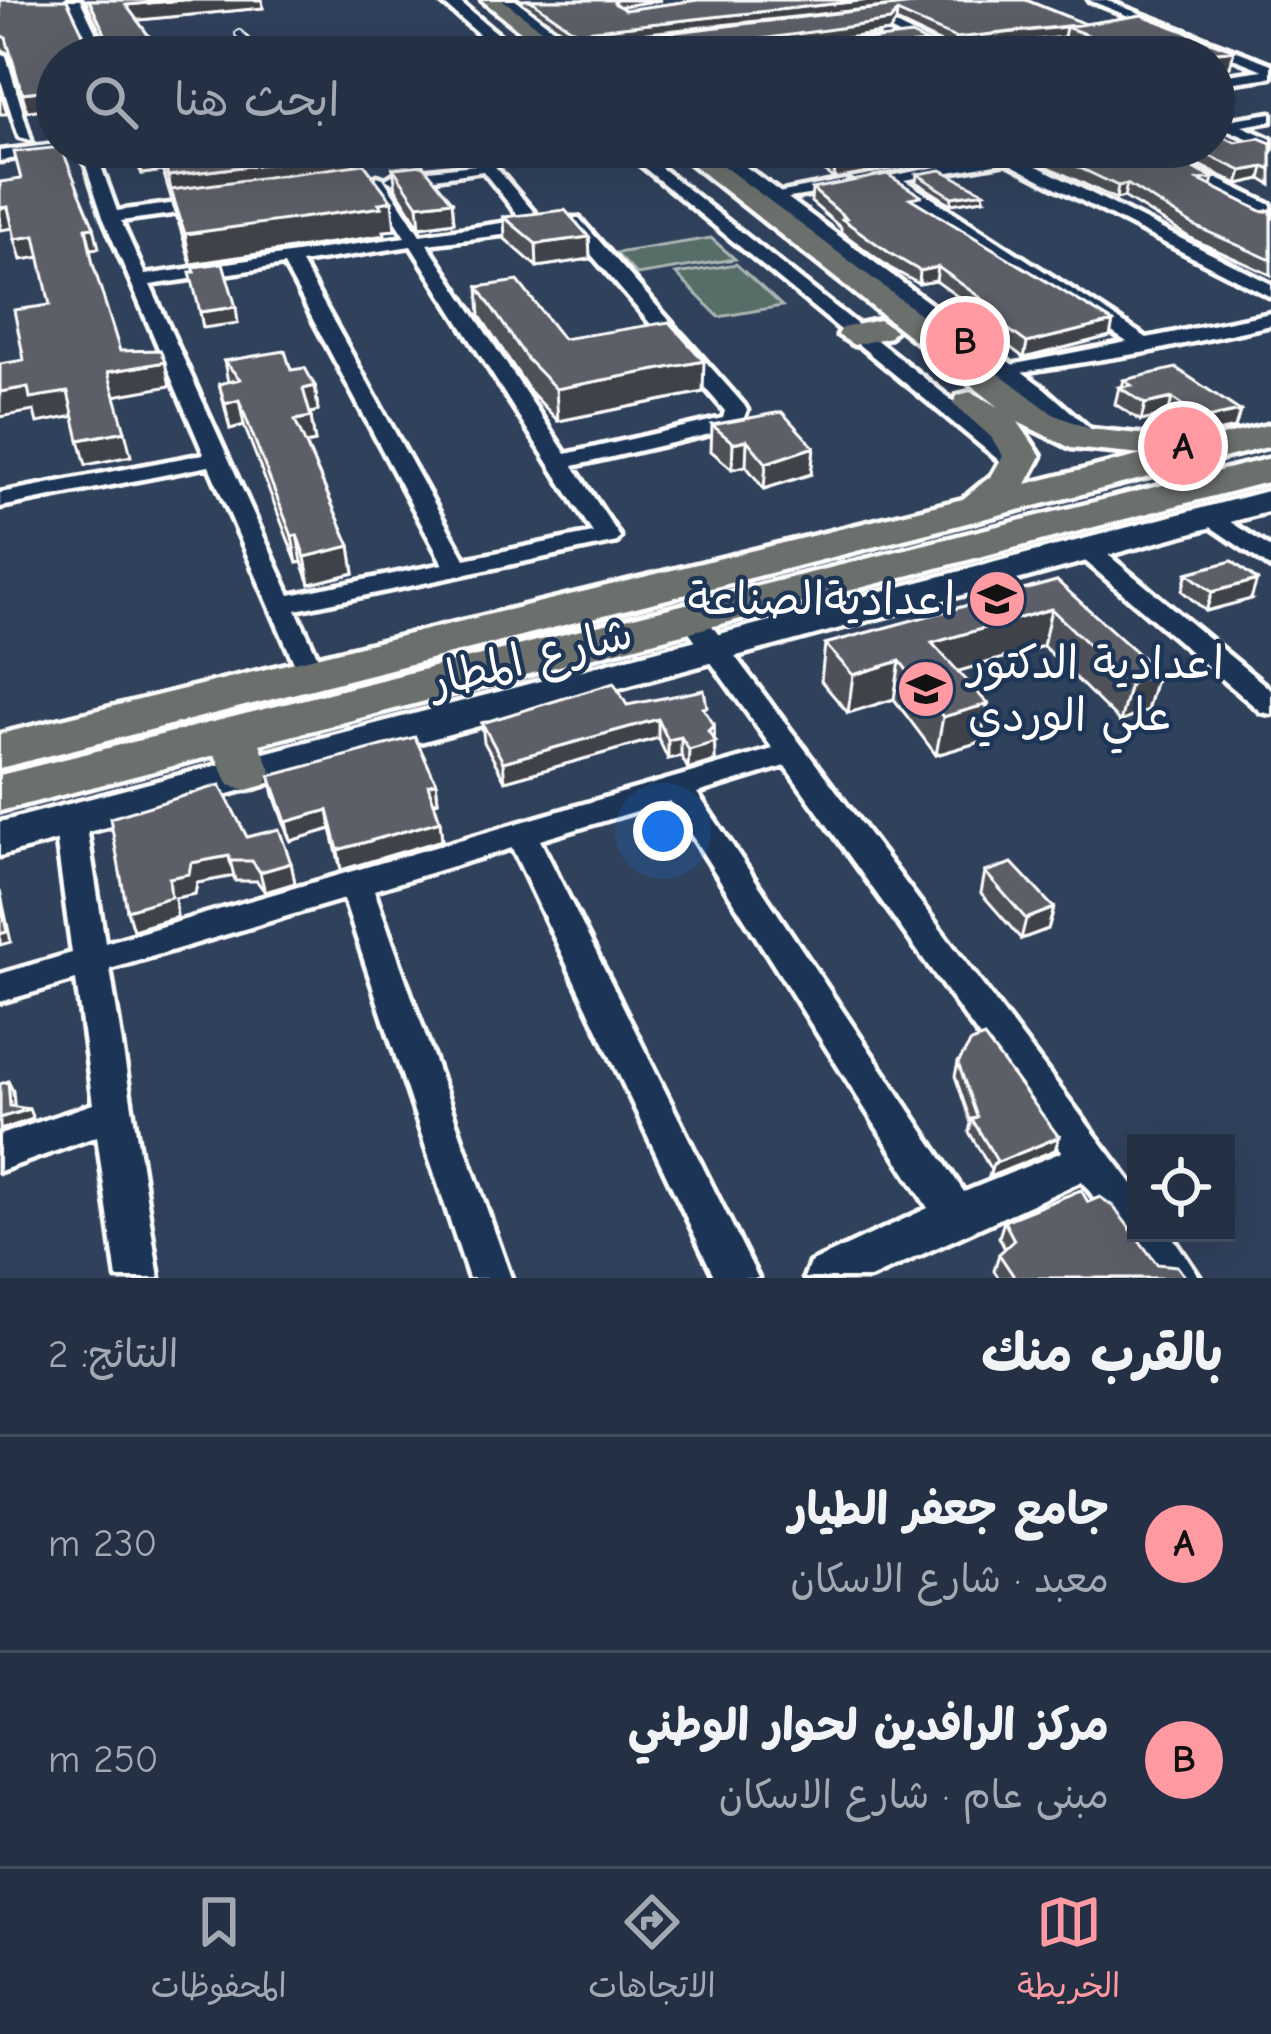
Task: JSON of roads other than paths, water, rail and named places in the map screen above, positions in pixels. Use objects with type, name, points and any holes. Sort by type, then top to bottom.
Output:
[{"type":"main road","points":[[467,4],[548,36]]},
{"type":"main road","points":[[467,4],[509,36]]},
{"type":"main road","points":[[669,168],[866,332],[954,365],[1017,445],[1020,466],[978,506]]},
{"type":"main road","points":[[712,168],[800,229],[954,365],[1040,422],[1084,440],[1130,446],[1222,447]]},
{"type":"main road","name":"شارع المطار","points":[[0,752],[311,674],[391,673],[517,643],[978,506],[1271,435]]},
{"type":"main road","name":"شارع المطار","points":[[517,643],[703,632],[941,570],[1271,469]]},
{"type":"main road","name":"شارع المطار","points":[[0,793],[239,754],[391,673]]},
{"type":"street","points":[[74,0],[91,36]]},
{"type":"street","points":[[505,0],[539,31]]},
{"type":"street","points":[[1095,0],[1184,36]]},
{"type":"street","points":[[467,4],[497,36]]},
{"type":"street","points":[[841,17],[885,12]]},
{"type":"street","points":[[865,14],[911,36]]},
{"type":"street","points":[[0,56],[26,137]]},
{"type":"street","points":[[1235,56],[1271,71]]},
{"type":"street","points":[[1235,77],[1271,71]]},
{"type":"street","points":[[1235,121],[1271,117]]},
{"type":"street","points":[[1235,128],[1271,144]]},
{"type":"street","points":[[0,140],[36,136]]},
{"type":"street","points":[[0,156],[36,151]]},
{"type":"street","points":[[94,168],[111,217],[311,674]]},
{"type":"street","points":[[281,605],[608,536],[412,241],[366,182],[472,168]]},
{"type":"street","points":[[489,168],[534,223]]},
{"type":"street","points":[[658,168],[689,189]]},
{"type":"street","points":[[733,168],[771,196],[800,229],[954,365],[1147,346],[1271,319]]},
{"type":"street","points":[[771,196],[945,168]]},
{"type":"street","points":[[1027,168],[1271,291]]},
{"type":"street","points":[[1182,168],[1271,212]]},
{"type":"street","points":[[890,177],[1147,346]]},
{"type":"street","points":[[111,217],[221,202]]},
{"type":"street","points":[[139,281],[534,223],[573,222],[736,410],[731,422],[558,463]]},
{"type":"street","points":[[290,259],[457,567]]},
{"type":"street","points":[[866,332],[1020,466]]},
{"type":"street","points":[[0,500],[216,458]]},
{"type":"street","points":[[941,570],[1087,549],[1271,500]]},
{"type":"street","points":[[1210,516],[1271,560]]},
{"type":"street","points":[[1087,549],[1271,705]]},
{"type":"street","points":[[0,839],[70,821],[239,754],[703,632],[1127,1210]]},
{"type":"street","points":[[0,988],[794,753]]},
{"type":"street","points":[[679,790],[956,1215]]},
{"type":"street","points":[[70,821],[138,1278]]},
{"type":"street","points":[[522,836],[737,1278]]},
{"type":"street","points":[[355,883],[490,1278]]},
{"type":"street","points":[[0,1153],[112,1114]]},
{"type":"street","points":[[825,1278],[956,1215],[1088,1160]]},
{"type":"street","points":[[1151,1242],[1179,1278]]},
{"type":"place","name":"مركز الرافدين لحوار الوطني","points":[[965,341]]},
{"type":"place","name":"جامع جعفر الطيار","points":[[1183,446]]},
{"type":"place","name":"اعداديةالصناعة","points":[[997,599]]},
{"type":"place","name":"اعدادية الدكتور علي الوردي","points":[[926,689]]}]
